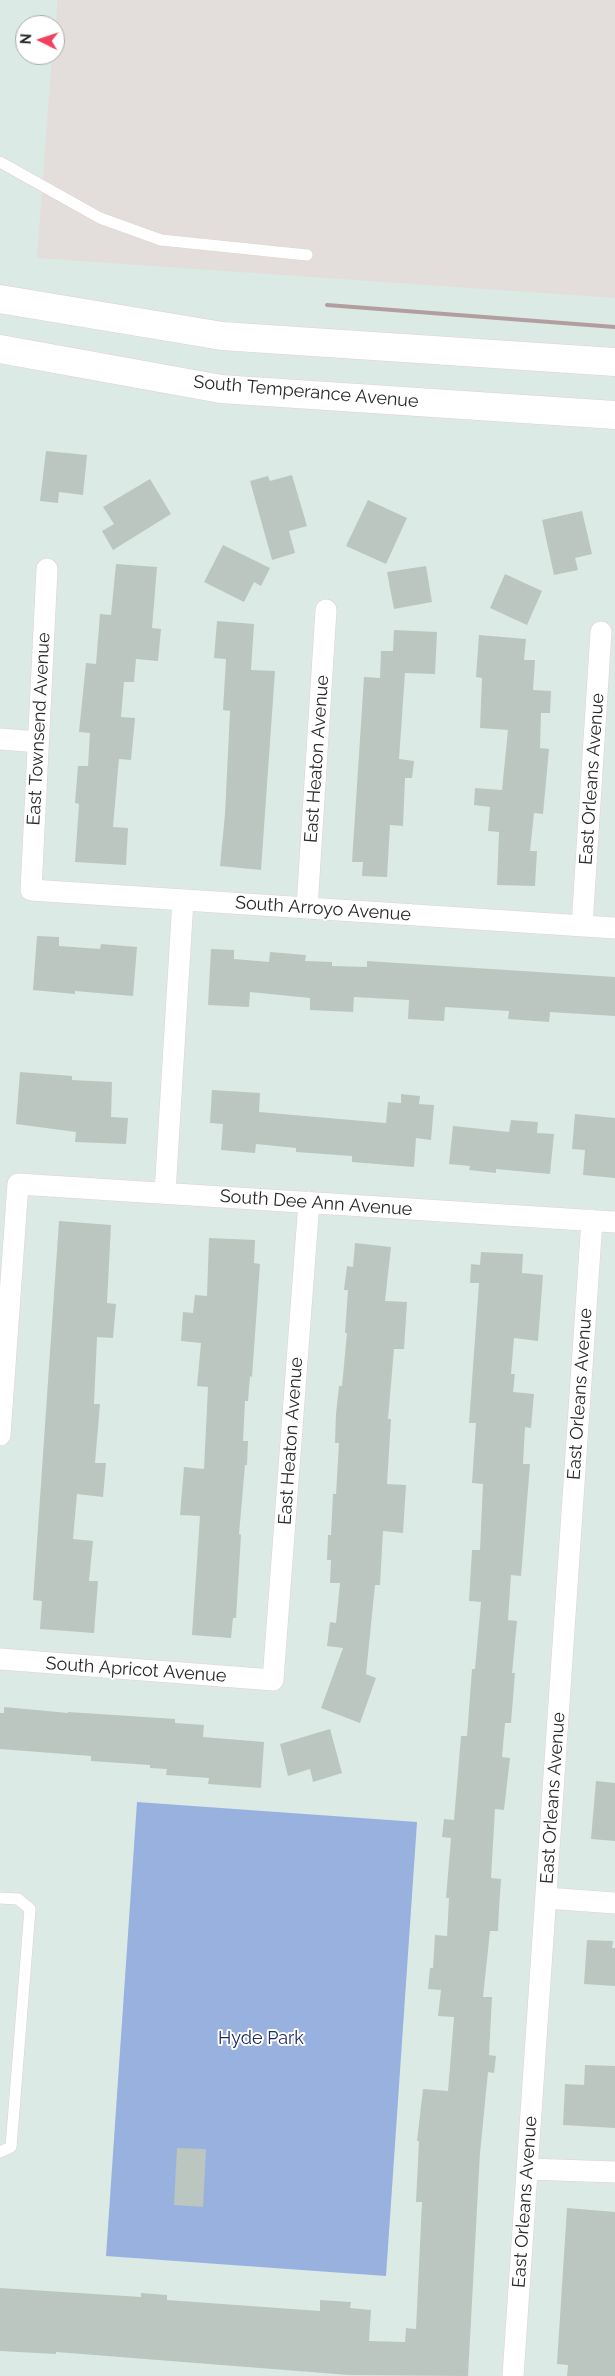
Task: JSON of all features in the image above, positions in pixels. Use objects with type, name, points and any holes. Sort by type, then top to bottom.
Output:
[{"type":"main road","points":[[0,299],[222,336],[615,362]]},
{"type":"main road","name":"South Temperance Avenue","points":[[0,349],[221,389],[615,415]]},
{"type":"street","name":"East Townsend Avenue","points":[[31,890],[47,569]]},
{"type":"street","name":"East Heaton Avenue","points":[[307,908],[326,610]]},
{"type":"street","name":"East Orleans Avenue","points":[[582,926],[601,632]]},
{"type":"street","points":[[0,740],[38,742]]},
{"type":"street","name":"South Arroyo Avenue","points":[[31,890],[615,928]]},
{"type":"street","points":[[165,1193],[183,900]]},
{"type":"street","name":"South Dee Ann Avenue","points":[[0,1435],[18,1184],[615,1222]]},
{"type":"street","name":"East Heaton Avenue","points":[[273,1680],[309,1202]]},
{"type":"street","name":"East Orleans Avenue","points":[[513,2376],[592,1220]]},
{"type":"street","name":"South Apricot Avenue","points":[[0,1659],[273,1680]]},
{"type":"street","points":[[546,1898],[615,1903]]},
{"type":"street","points":[[528,2169],[615,2172]]},
{"type":"lane","points":[[0,162],[100,218],[161,240],[307,255]]},
{"type":"lane","points":[[0,1898],[18,1899],[30,1909],[10,2147],[0,2152]]},
{"type":"shaded area","points":[[57,0],[615,0],[615,298],[37,258],[51,65],[65,65],[65,15],[56,15]]},
{"type":"green space","name":"Hyde Park","points":[[137,1802],[417,1822],[386,2276],[106,2256]]},
{"type":"building","points":[[46,451],[87,455],[83,495],[59,492],[58,503],[40,501]]},
{"type":"building","points":[[292,475],[307,526],[289,531],[295,553],[272,560],[250,481],[268,476],[270,481]]},
{"type":"building","points":[[150,479],[171,514],[113,550],[102,531],[114,524],[103,507]]},
{"type":"building","points":[[368,500],[407,518],[386,564],[346,546]]},
{"type":"building","points":[[582,511],[592,554],[575,558],[578,570],[554,575],[542,520]]},
{"type":"building","points":[[223,545],[270,568],[261,586],[254,582],[244,602],[204,582]]},
{"type":"building","points":[[116,564],[157,567],[152,628],[161,629],[158,661],[136,659],[134,682],[124,682],[121,717],[135,718],[131,760],[119,759],[113,827],[128,828],[126,865],[75,862],[79,804],[75,803],[78,766],[88,766],[90,733],[79,732],[86,663],[96,664],[100,614],[111,615]]},
{"type":"building","points":[[426,566],[432,602],[394,609],[387,572]]},
{"type":"building","points":[[505,574],[542,591],[527,625],[490,608]]},
{"type":"building","points":[[217,621],[254,624],[251,670],[275,671],[261,870],[220,866],[225,814],[230,711],[223,710],[226,659],[214,658]]},
{"type":"building","points":[[394,630],[437,632],[435,674],[405,673],[399,759],[414,761],[412,778],[405,778],[403,826],[390,825],[387,877],[362,876],[363,862],[352,862],[364,677],[380,678],[381,651],[393,651]]},
{"type":"building","points":[[479,635],[526,639],[524,660],[535,660],[533,690],[551,691],[550,713],[541,713],[540,748],[549,749],[543,814],[534,813],[530,851],[537,851],[535,886],[497,885],[499,832],[488,831],[490,807],[474,805],[475,788],[502,790],[508,730],[480,728],[482,678],[476,677]]},
{"type":"building","points":[[37,936],[59,937],[59,946],[100,949],[101,944],[137,947],[133,996],[75,991],[75,994],[33,990]]},
{"type":"building","points":[[211,949],[234,950],[234,959],[269,962],[270,952],[306,955],[305,961],[332,962],[332,966],[367,967],[367,961],[615,977],[615,1016],[550,1012],[549,1022],[508,1019],[509,1011],[445,1007],[444,1021],[408,1019],[409,1000],[354,997],[353,1012],[310,1010],[310,998],[250,992],[249,1007],[208,1005]]},
{"type":"building","points":[[20,1072],[72,1076],[72,1080],[112,1082],[111,1117],[128,1118],[126,1144],[75,1142],[76,1132],[16,1124]]},
{"type":"building","points":[[212,1090],[260,1093],[259,1112],[386,1123],[388,1102],[401,1103],[401,1094],[420,1096],[419,1104],[434,1105],[431,1140],[416,1138],[414,1167],[352,1162],[352,1156],[296,1152],[296,1148],[256,1144],[255,1153],[221,1150],[223,1124],[210,1123]]},
{"type":"building","points":[[575,1114],[615,1118],[615,1178],[583,1175],[585,1150],[572,1149]]},
{"type":"building","points":[[511,1120],[538,1122],[537,1133],[554,1134],[550,1174],[496,1169],[496,1173],[469,1170],[470,1166],[449,1164],[453,1126],[509,1132]]},
{"type":"building","points":[[59,1221],[111,1225],[107,1303],[116,1304],[113,1338],[97,1337],[94,1404],[100,1404],[95,1463],[106,1463],[103,1497],[77,1494],[73,1539],[93,1541],[89,1581],[98,1581],[94,1633],[40,1629],[42,1601],[33,1600]]},
{"type":"building","points":[[209,1238],[255,1240],[254,1263],[260,1264],[252,1377],[250,1376],[248,1401],[245,1401],[243,1441],[248,1441],[247,1465],[245,1465],[239,1534],[241,1535],[236,1618],[233,1618],[231,1638],[192,1635],[200,1516],[180,1515],[184,1467],[204,1469],[208,1387],[197,1386],[201,1343],[181,1341],[183,1312],[193,1313],[195,1295],[207,1296]]},
{"type":"building","points":[[355,1243],[391,1247],[385,1301],[407,1302],[404,1349],[394,1349],[388,1419],[391,1419],[387,1484],[406,1485],[403,1533],[383,1531],[380,1585],[375,1585],[366,1674],[376,1678],[360,1723],[321,1708],[343,1648],[327,1646],[330,1622],[336,1623],[340,1583],[330,1583],[331,1560],[327,1560],[328,1535],[331,1535],[333,1494],[336,1494],[339,1443],[335,1443],[336,1414],[339,1386],[342,1386],[347,1333],[345,1333],[348,1290],[344,1290],[347,1266],[353,1267]]},
{"type":"building","points":[[481,1252],[523,1254],[522,1273],[543,1275],[538,1341],[514,1338],[511,1374],[515,1374],[513,1392],[534,1394],[531,1428],[525,1427],[523,1464],[530,1464],[521,1576],[511,1575],[508,1620],[517,1621],[512,1673],[515,1673],[511,1723],[505,1723],[502,1757],[510,1758],[504,1810],[495,1809],[491,1878],[501,1879],[498,1931],[490,1931],[483,1997],[492,1997],[489,2055],[496,2056],[494,2073],[488,2072],[480,2153],[468,2376],[349,2375],[56,2352],[56,2354],[0,2351],[0,2288],[141,2297],[141,2293],[167,2295],[167,2300],[320,2311],[320,2300],[351,2302],[350,2308],[371,2310],[369,2341],[405,2342],[406,2328],[416,2329],[422,2202],[416,2202],[419,2141],[417,2141],[423,2089],[448,2091],[454,2017],[438,2016],[441,1990],[428,1989],[430,1968],[433,1968],[435,1935],[447,1936],[449,1898],[446,1898],[451,1838],[442,1837],[444,1819],[454,1820],[461,1736],[467,1736],[472,1669],[475,1669],[481,1602],[469,1601],[472,1550],[480,1550],[483,1484],[472,1483],[476,1423],[469,1423],[479,1283],[470,1283],[471,1264],[480,1265]]},
{"type":"building","points":[[4,1707],[68,1713],[175,1719],[175,1723],[204,1725],[203,1737],[264,1742],[261,1788],[208,1784],[209,1778],[166,1775],[167,1769],[150,1768],[150,1765],[91,1761],[91,1756],[0,1749],[0,1713],[4,1713]]},
{"type":"building","points":[[330,1729],[342,1773],[313,1782],[310,1769],[288,1776],[280,1744]]},
{"type":"building","points":[[596,1781],[615,1783],[615,1841],[591,1839]]},
{"type":"building","points":[[587,1940],[613,1941],[612,1948],[615,1948],[615,1986],[584,1984]]},
{"type":"building","points":[[585,2065],[615,2066],[615,2128],[563,2125],[565,2084],[584,2085]]},
{"type":"building","points":[[177,2148],[206,2149],[203,2207],[174,2205]]},
{"type":"building","points":[[567,2208],[615,2212],[615,2376],[567,2376],[568,2365],[557,2364]]},
{"type":"railway","points":[[327,305],[615,327]]}]
